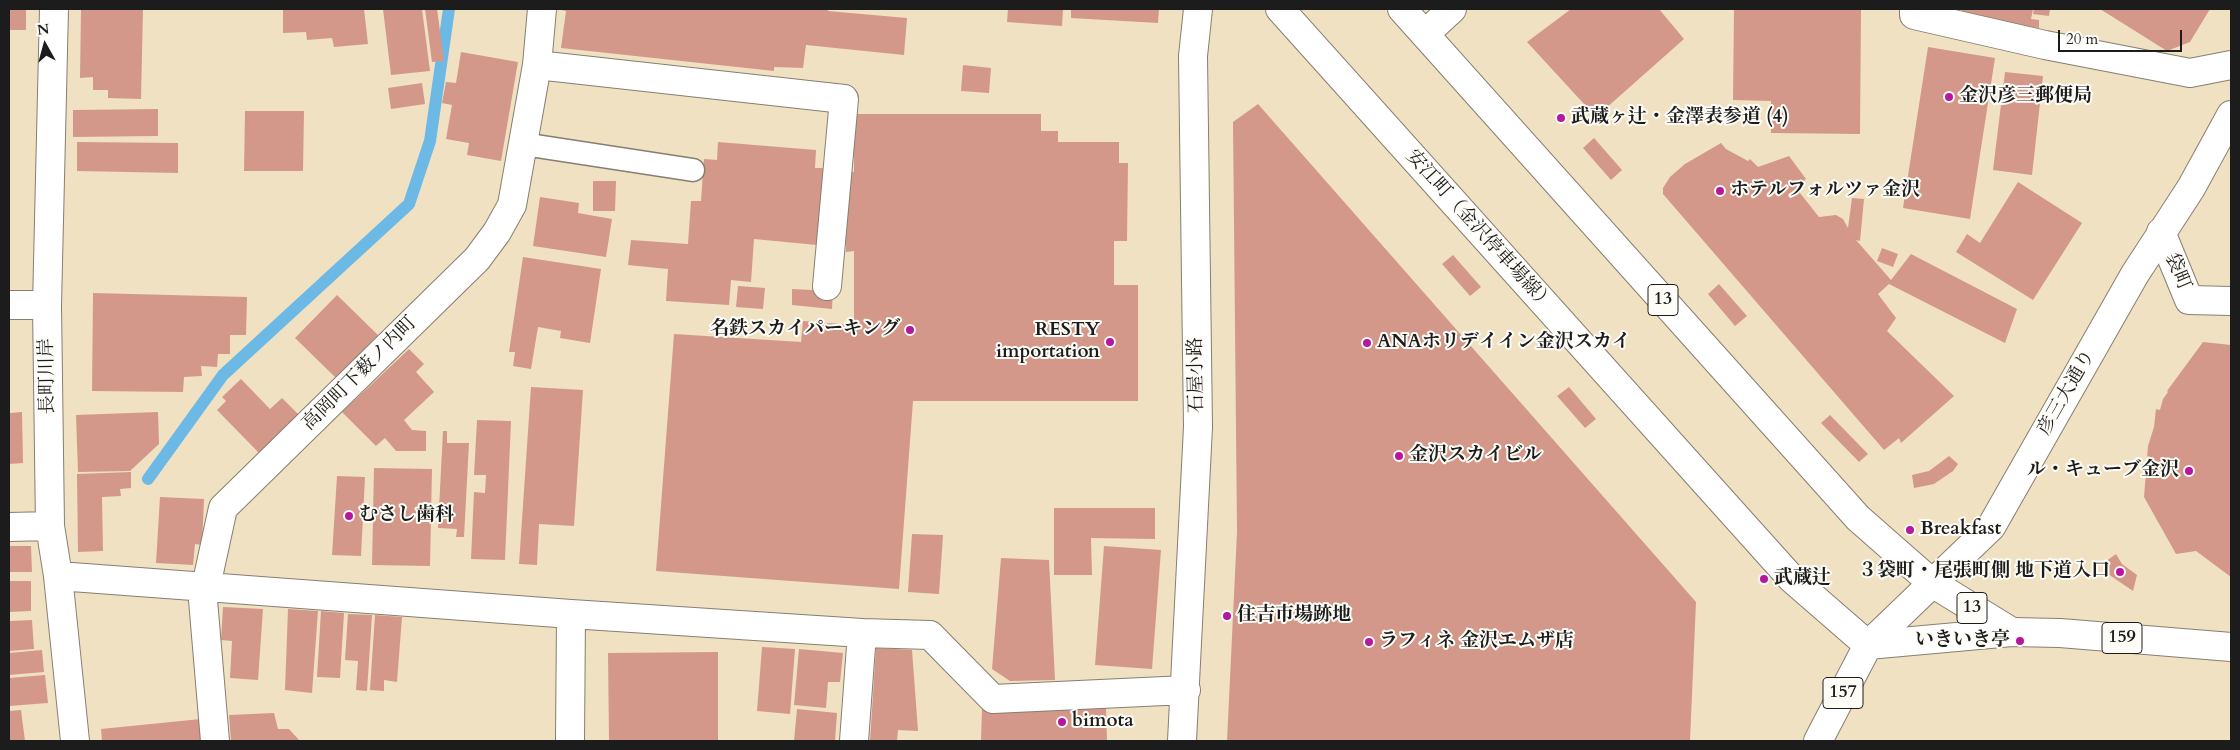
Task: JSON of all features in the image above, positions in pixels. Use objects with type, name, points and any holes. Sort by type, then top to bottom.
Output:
[{"type":"main road","name":"長町川岸","points":[[54,9],[47,305],[50,526],[58,576],[75,741]]},
{"type":"main road","name":"高岡町下薮ノ内町","points":[[215,741],[203,600],[223,508],[476,259],[497,232],[512,204],[537,65],[542,9]]},
{"type":"main road","name":"石屋小路","points":[[1182,741],[1198,427],[1193,56],[1198,9]]},
{"type":"main road","name":"安江町（金沢停車場線）","points":[[1280,9],[1792,579],[1868,645]]},
{"type":"main road","name":"13","points":[[1402,9],[1858,518],[1932,583],[2012,632]]},
{"type":"main road","points":[[1425,34],[1452,9]]},
{"type":"main road","points":[[1914,9],[1914,15],[2045,46],[2190,73],[2231,65]]},
{"type":"main road","points":[[537,65],[844,99],[827,286]]},
{"type":"main road","name":"彦三大通り","points":[[1868,645],[1991,527],[2135,274],[2191,188],[2231,115]]},
{"type":"main road","name":"袋町","points":[[2161,232],[2189,300],[2231,301]]},
{"type":"main road","points":[[9,305],[47,305]]},
{"type":"main road","points":[[9,527],[50,526]]},
{"type":"main road","points":[[58,576],[571,614],[862,633],[930,635],[993,699],[1186,690]]},
{"type":"main road","points":[[570,741],[571,614]]},
{"type":"main road","name":"159","points":[[1868,645],[2012,632],[2060,633],[2231,648]]},
{"type":"main road","points":[[854,741],[862,633]]},
{"type":"main road","name":"157","points":[[1818,741],[1868,645]]},
{"type":"lane","points":[[523,144],[693,170]]},
{"type":"building","points":[[9,9],[26,9],[26,30],[9,30]]},
{"type":"building","points":[[81,9],[143,9],[141,99],[108,98],[108,90],[93,90],[93,77],[80,78]]},
{"type":"building","points":[[283,9],[364,9],[368,44],[334,47],[332,38],[307,40],[306,32],[283,33]]},
{"type":"building","points":[[383,9],[422,9],[430,71],[391,75]]},
{"type":"building","points":[[425,9],[437,9],[444,61],[432,62]]},
{"type":"building","points":[[556,9],[828,9],[828,11],[907,18],[904,55],[806,45],[803,68],[774,67],[774,71],[561,48],[566,11]]},
{"type":"building","points":[[1008,9],[1063,9],[1062,26],[1007,22]]},
{"type":"building","points":[[1071,9],[1159,9],[1158,23],[1071,18]]},
{"type":"building","points":[[1571,9],[1659,9],[1684,39],[1596,117],[1527,42]]},
{"type":"building","points":[[1734,9],[1861,9],[1860,134],[1771,133],[1771,101],[1733,100]]},
{"type":"building","points":[[1962,9],[2033,9],[2031,19],[2039,20],[2039,28],[1961,18]]},
{"type":"building","points":[[2034,9],[2050,9],[2049,16],[2033,14]]},
{"type":"building","points":[[2100,9],[2210,9],[2190,42],[2167,51]]},
{"type":"building","points":[[1928,47],[1995,58],[1970,219],[1903,208]]},
{"type":"building","points":[[461,52],[518,62],[501,161],[467,155],[469,143],[446,139],[452,105],[442,103],[446,82],[456,83]]},
{"type":"building","points":[[963,65],[991,68],[989,93],[961,91]]},
{"type":"building","points":[[2005,72],[2043,76],[2032,175],[1993,170]]},
{"type":"building","points":[[422,83],[425,104],[391,109],[388,88]]},
{"type":"building","name":"金沢スカイビル","points":[[1258,104],[1696,602],[1690,741],[1227,741],[1237,532],[1233,122]]},
{"type":"building","points":[[158,109],[158,136],[73,137],[73,110]]},
{"type":"building","points":[[245,111],[304,111],[303,171],[244,171]]},
{"type":"building","points":[[854,114],[1041,114],[1041,131],[1058,131],[1058,142],[1119,142],[1119,163],[1128,163],[1127,241],[1114,241],[1114,285],[1138,285],[1138,401],[913,401],[899,589],[656,571],[674,334],[801,342],[803,321],[854,325],[854,251],[846,252],[846,171],[854,172]]},
{"type":"building","points":[[1594,138],[1622,170],[1611,180],[1583,148]]},
{"type":"building","points":[[77,142],[178,143],[178,173],[77,171]]},
{"type":"building","points":[[718,142],[816,150],[815,168],[823,168],[817,245],[754,239],[751,282],[731,280],[729,305],[666,301],[668,269],[628,265],[631,240],[688,244],[691,201],[701,201],[704,159],[717,160]]},
{"type":"building","points":[[1721,143],[1726,149],[1748,161],[1750,159],[1758,167],[1789,156],[1806,179],[1796,188],[1819,217],[1836,215],[1843,219],[1848,228],[1852,198],[1864,199],[1860,241],[1856,240],[1891,280],[1911,254],[2017,309],[2005,343],[1889,284],[1878,294],[1896,318],[1887,331],[1954,396],[1901,443],[1899,438],[1884,450],[1663,194],[1663,188],[1670,177],[1685,164]]},
{"type":"building","points":[[593,181],[616,181],[615,211],[593,211]]},
{"type":"building","points":[[2018,182],[2082,223],[2033,300],[1956,252],[1967,234],[1980,243]]},
{"type":"building","points":[[540,197],[579,203],[578,213],[612,219],[606,257],[533,246]]},
{"type":"building","points":[[1882,248],[1898,254],[1893,267],[1877,261]]},
{"type":"building","points":[[1453,255],[1481,287],[1470,296],[1442,264]]},
{"type":"building","points":[[523,257],[601,269],[590,343],[560,338],[561,331],[538,327],[531,369],[513,366],[515,352],[509,352]]},
{"type":"building","points":[[1719,284],[1747,316],[1735,326],[1708,294]]},
{"type":"building","points":[[738,286],[765,288],[763,309],[736,307]]},
{"type":"building","points":[[792,289],[833,291],[832,309],[792,305]]},
{"type":"building","points":[[93,293],[247,297],[246,335],[230,335],[230,354],[218,354],[217,367],[201,366],[202,376],[184,377],[183,392],[92,391]]},
{"type":"building","points":[[337,295],[378,335],[336,378],[295,338]]},
{"type":"building","name":"ル・キューブ金沢","points":[[2203,342],[2231,345],[2231,577],[2196,551],[2176,554],[2144,497],[2148,446],[2154,427],[2156,409],[2160,410],[2167,391]]},
{"type":"building","points":[[409,349],[424,364],[416,372],[434,392],[404,420],[412,430],[426,431],[426,451],[396,451],[385,438],[376,446],[342,412]]},
{"type":"building","points":[[241,379],[270,409],[282,398],[299,415],[259,453],[217,410],[226,401],[222,397]]},
{"type":"building","points":[[531,387],[583,390],[574,526],[539,524],[537,565],[519,564]]},
{"type":"building","points":[[1569,387],[1596,419],[1585,428],[1557,396]]},
{"type":"building","points":[[22,412],[23,463],[9,464],[9,413]]},
{"type":"building","points":[[158,412],[159,444],[130,471],[78,472],[76,415]]},
{"type":"building","points":[[1830,415],[1868,454],[1859,462],[1821,423]]},
{"type":"building","points":[[477,420],[511,421],[505,560],[471,559],[474,492],[485,493],[486,475],[474,475]]},
{"type":"building","points":[[443,431],[447,431],[447,443],[469,443],[464,537],[456,537],[457,529],[438,528]]},
{"type":"building","points":[[1949,456],[1958,464],[1953,471],[1934,484],[1914,488],[1912,475],[1929,471]]},
{"type":"building","points":[[374,468],[432,469],[430,566],[372,565]]},
{"type":"building","points":[[131,472],[131,488],[120,489],[121,496],[102,497],[103,551],[78,552],[77,474]]},
{"type":"building","name":"むさし歯科","points":[[337,476],[365,477],[361,556],[332,555]]},
{"type":"building","points":[[160,497],[204,499],[202,545],[195,544],[193,565],[156,563]]},
{"type":"building","points":[[1054,508],[1155,508],[1155,539],[1091,538],[1092,575],[1054,575]]},
{"type":"building","points":[[912,534],[943,535],[939,594],[908,592]]},
{"type":"building","points":[[9,546],[31,546],[32,572],[9,572]]},
{"type":"building","points":[[1104,546],[1161,550],[1152,669],[1095,665]]},
{"type":"building","name":"３袋町・尾張町側 地下道入口","points":[[2116,554],[2122,564],[2137,575],[2133,591],[2108,574],[2102,564]]},
{"type":"building","points":[[1001,558],[1049,560],[1055,680],[1010,681],[992,669]]},
{"type":"building","points":[[9,581],[31,581],[31,611],[9,612]]},
{"type":"building","points":[[223,607],[263,609],[258,680],[230,678],[232,641],[221,640]]},
{"type":"building","points":[[288,609],[318,611],[312,693],[285,690]]},
{"type":"building","points":[[321,611],[344,613],[340,678],[317,677]]},
{"type":"building","points":[[348,614],[372,615],[367,691],[356,690],[358,661],[345,660]]},
{"type":"building","points":[[375,615],[402,617],[397,682],[384,680],[384,691],[370,690]]},
{"type":"building","points":[[32,620],[34,649],[9,651],[9,621]]},
{"type":"building","points":[[762,647],[795,649],[790,714],[757,711]]},
{"type":"building","points":[[876,648],[912,650],[918,731],[898,730],[897,741],[870,741]]},
{"type":"building","points":[[799,649],[843,653],[840,682],[828,682],[826,708],[794,705]]},
{"type":"building","points":[[42,650],[44,672],[9,675],[9,653]]},
{"type":"building","points":[[718,652],[718,741],[609,741],[608,653]]},
{"type":"building","points":[[45,675],[48,703],[9,706],[9,678]]},
{"type":"building","points":[[1106,708],[1107,741],[981,741],[982,709]]},
{"type":"building","points":[[797,709],[837,713],[835,741],[794,741]]},
{"type":"building","points":[[21,710],[25,741],[9,741],[9,711]]},
{"type":"building","points":[[274,713],[278,729],[289,729],[300,741],[231,741],[229,715]]},
{"type":"building","points":[[201,719],[203,741],[102,741],[101,729]]},
{"type":"waterway","points":[[148,479],[223,375],[409,204],[430,141],[449,9]]},
{"type":"place","name":"金沢彦三郵便局","points":[[1949,97]]},
{"type":"place","name":"武蔵ヶ辻・金澤表参道 (4)","points":[[1561,118]]},
{"type":"place","name":"ホテルフォルツァ金沢","points":[[1720,191]]},
{"type":"place","name":"名鉄スカイパーキング","points":[[910,330]]},
{"type":"place","name":"RESTY importation","points":[[1110,342]]},
{"type":"place","name":"ANAホリデイイン金沢スカイ","points":[[1367,343]]},
{"type":"place","name":"金沢スカイビル","points":[[1399,456]]},
{"type":"place","name":"ル・キューブ金沢","points":[[2189,471]]},
{"type":"place","name":"むさし歯科","points":[[349,516]]},
{"type":"place","name":"Breakfast","points":[[1910,530]]},
{"type":"place","name":"３袋町・尾張町側 地下道入口","points":[[2120,572]]},
{"type":"place","name":"武蔵辻","points":[[1764,579]]},
{"type":"place","name":"住吉市場跡地","points":[[1227,616]]},
{"type":"place","name":"いきいき亭","points":[[2020,641]]},
{"type":"place","name":"ラフィネ 金沢エムザ店","points":[[1369,642]]},
{"type":"place","name":"bimota","points":[[1062,722]]}]
